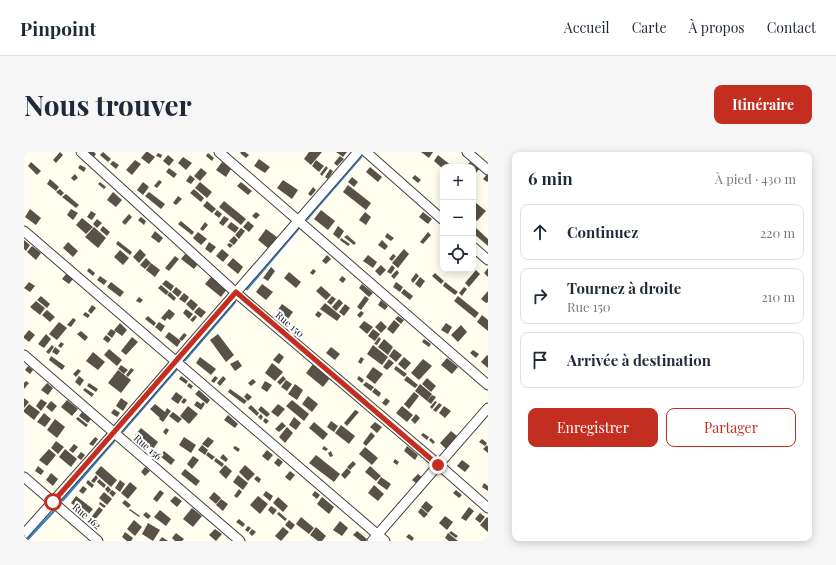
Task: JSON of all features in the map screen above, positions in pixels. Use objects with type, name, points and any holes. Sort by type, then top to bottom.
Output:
[{"type":"street","name":"Rue 150","points":[[81,152],[236,292],[488,508]]},
{"type":"street","points":[[219,152],[488,385]]},
{"type":"street","points":[[24,534],[114,433],[358,152]]},
{"type":"street","points":[[366,152],[440,217]]},
{"type":"street","points":[[467,152],[488,170]]},
{"type":"street","points":[[24,231],[176,361],[375,538],[385,541]]},
{"type":"street","points":[[476,250],[488,260]]},
{"type":"street","name":"Rue 156","points":[[24,355],[240,541]]},
{"type":"street","points":[[375,538],[488,408]]},
{"type":"street","name":"Rue 162","points":[[24,477],[98,541]]},
{"type":"building","points":[[60,152],[63,155],[56,163],[53,160]]},
{"type":"building","points":[[86,152],[94,152],[96,154],[93,158]]},
{"type":"building","points":[[103,152],[111,159],[108,162],[100,155]]},
{"type":"building","points":[[146,152],[155,157],[149,164],[141,158]]},
{"type":"building","points":[[245,152],[249,155],[246,158],[240,153]]},
{"type":"building","points":[[309,152],[322,152],[311,165],[304,159]]},
{"type":"building","points":[[336,152],[347,152],[343,157]]},
{"type":"building","points":[[421,152],[433,152],[429,158]]},
{"type":"building","points":[[158,153],[162,155],[161,158],[156,156]]},
{"type":"building","points":[[208,153],[214,158],[212,161],[206,156]]},
{"type":"building","points":[[168,155],[174,160],[169,166],[163,161]]},
{"type":"building","points":[[438,155],[449,164],[440,164],[440,166],[434,161]]},
{"type":"building","points":[[340,156],[344,159],[337,166],[334,163]]},
{"type":"building","points":[[183,157],[192,163],[186,170],[178,163]]},
{"type":"building","points":[[259,159],[270,167],[265,173],[254,166]]},
{"type":"building","points":[[135,160],[141,164],[132,175],[126,170]]},
{"type":"building","points":[[316,160],[324,166],[319,172],[312,166]]},
{"type":"building","points":[[113,161],[119,165],[116,169],[110,164]]},
{"type":"building","points":[[31,162],[41,171],[37,175],[28,166]]},
{"type":"building","points":[[222,162],[231,169],[226,177],[216,170]]},
{"type":"building","points":[[80,165],[86,168],[84,172],[78,168]]},
{"type":"building","points":[[326,166],[328,168],[322,176],[320,174]]},
{"type":"building","points":[[370,167],[382,177],[378,182],[366,172]]},
{"type":"building","points":[[169,168],[177,174],[174,178],[166,172]]},
{"type":"building","points":[[201,168],[207,173],[200,181],[194,176]]},
{"type":"building","points":[[330,169],[333,171],[328,179],[325,177]]},
{"type":"building","points":[[488,173],[488,181],[487,182],[483,179]]},
{"type":"building","points":[[75,174],[78,178],[74,181],[71,178]]},
{"type":"building","points":[[190,175],[195,179],[191,184],[186,181]]},
{"type":"building","points":[[415,175],[421,180],[418,183],[412,178]]},
{"type":"building","points":[[352,177],[358,182],[354,187],[348,182]]},
{"type":"building","points":[[50,179],[59,187],[56,191],[47,184]]},
{"type":"building","points":[[159,180],[162,182],[157,188],[154,186]]},
{"type":"building","points":[[283,180],[298,190],[292,199],[277,188]]},
{"type":"building","points":[[100,182],[106,187],[104,189],[98,184]]},
{"type":"building","points":[[143,182],[149,187],[143,195],[137,190]]},
{"type":"building","points":[[200,182],[212,192],[207,198],[195,188]]},
{"type":"building","points":[[241,182],[252,191],[248,195],[237,186]]},
{"type":"building","points":[[348,185],[371,203],[366,210],[343,192]]},
{"type":"building","points":[[313,187],[316,190],[311,196],[308,194]]},
{"type":"building","points":[[60,189],[64,193],[61,196],[56,192]]},
{"type":"building","points":[[194,189],[204,198],[201,202],[190,193]]},
{"type":"building","points":[[113,192],[122,200],[116,207],[107,200]]},
{"type":"building","points":[[149,192],[165,204],[161,209],[145,196]]},
{"type":"building","points":[[66,194],[79,205],[76,208],[62,197]]},
{"type":"building","points":[[178,196],[182,199],[176,205],[173,203]]},
{"type":"building","points":[[207,201],[216,209],[212,213],[203,206]]},
{"type":"building","points":[[224,201],[246,219],[241,225],[219,207]]},
{"type":"building","points":[[476,203],[486,211],[477,221],[476,220]]},
{"type":"building","points":[[30,209],[41,218],[36,225],[25,217]]},
{"type":"building","points":[[71,209],[78,213],[73,220],[67,215]]},
{"type":"building","points":[[217,210],[222,214],[219,218],[214,214]]},
{"type":"building","points":[[321,210],[335,221],[328,230],[314,219]]},
{"type":"building","points":[[91,211],[96,214],[92,220],[87,217]]},
{"type":"building","points":[[256,212],[260,215],[256,219],[252,216]]},
{"type":"building","points":[[365,212],[371,217],[366,225],[359,220]]},
{"type":"building","points":[[423,212],[432,219],[428,224],[419,217]]},
{"type":"building","points":[[129,214],[132,217],[125,225],[122,222]]},
{"type":"building","points":[[224,216],[229,219],[223,226],[219,223]]},
{"type":"building","points":[[141,217],[146,221],[144,225],[138,220]]},
{"type":"building","points":[[82,218],[93,227],[86,234],[76,225]]},
{"type":"building","points":[[97,219],[102,223],[97,228],[93,224]]},
{"type":"building","points":[[181,221],[194,232],[192,235],[178,224]]},
{"type":"building","points":[[248,221],[254,226],[249,232],[243,227]]},
{"type":"building","points":[[205,222],[208,225],[203,231],[200,229]]},
{"type":"building","points":[[231,222],[239,228],[235,233],[227,227]]},
{"type":"building","points":[[103,226],[110,232],[107,236],[100,230]]},
{"type":"building","points":[[338,226],[344,231],[339,239],[333,234]]},
{"type":"building","points":[[94,227],[106,238],[98,248],[85,237]]},
{"type":"building","points":[[241,228],[245,231],[239,239],[235,235]]},
{"type":"building","points":[[476,228],[488,239],[488,246],[476,236]]},
{"type":"building","points":[[266,229],[277,237],[269,249],[258,240]]},
{"type":"building","points":[[155,231],[163,238],[159,243],[151,237]]},
{"type":"building","points":[[198,232],[207,239],[201,245],[193,238]]},
{"type":"building","points":[[428,232],[431,235],[423,244],[420,242]]},
{"type":"building","points":[[387,233],[394,238],[391,241],[385,237]]},
{"type":"building","points":[[347,235],[356,243],[354,245],[344,237]]},
{"type":"building","points":[[234,236],[238,240],[234,245],[229,241]]},
{"type":"building","points":[[341,238],[350,244],[348,246],[340,240]]},
{"type":"building","points":[[24,240],[30,245],[26,251],[24,249]]},
{"type":"building","points":[[382,240],[388,246],[385,250],[378,245]]},
{"type":"building","points":[[118,241],[132,252],[130,255],[116,244]]},
{"type":"building","points":[[68,242],[78,251],[73,257],[63,248]]},
{"type":"building","points":[[209,242],[216,247],[211,253],[205,249]]},
{"type":"building","points":[[229,243],[233,245],[230,248],[227,245]]},
{"type":"building","points":[[32,246],[41,253],[36,260],[27,252]]},
{"type":"building","points":[[140,249],[146,255],[139,263],[133,257]]},
{"type":"building","points":[[222,249],[229,255],[223,262],[216,256]]},
{"type":"building","points":[[404,249],[409,254],[398,268],[392,263]]},
{"type":"building","points":[[120,250],[129,258],[123,265],[114,257]]},
{"type":"building","points":[[185,254],[198,264],[194,269],[181,259]]},
{"type":"building","points":[[393,254],[396,256],[392,261],[389,259]]},
{"type":"building","points":[[327,255],[331,259],[326,264],[322,261]]},
{"type":"building","points":[[368,255],[377,262],[373,268],[363,261]]},
{"type":"building","points":[[175,256],[179,259],[169,271],[165,268]]},
{"type":"building","points":[[146,258],[151,263],[145,269],[140,265]]},
{"type":"building","points":[[233,258],[243,267],[238,274],[227,265]]},
{"type":"building","points":[[151,263],[160,270],[155,277],[146,270]]},
{"type":"building","points":[[381,265],[386,270],[380,276],[375,271]]},
{"type":"building","points":[[392,265],[395,268],[391,274],[387,272]]},
{"type":"building","points":[[271,267],[275,271],[268,281],[263,278]]},
{"type":"building","points":[[89,268],[95,273],[93,276],[87,271]]},
{"type":"building","points":[[488,268],[488,277],[484,273]]},
{"type":"building","points":[[313,269],[316,271],[313,275],[310,273]]},
{"type":"building","points":[[397,270],[399,273],[394,279],[391,276]]},
{"type":"building","points":[[476,270],[480,274],[469,287],[465,283],[476,272]]},
{"type":"building","points":[[289,272],[301,282],[296,288],[284,278]]},
{"type":"building","points":[[416,273],[419,276],[413,283],[411,280]]},
{"type":"building","points":[[435,273],[444,281],[441,284],[432,276]]},
{"type":"building","points":[[66,274],[73,279],[69,284],[62,279]]},
{"type":"building","points":[[100,276],[107,281],[104,285],[97,280]]},
{"type":"building","points":[[212,276],[227,289],[221,297],[205,284]]},
{"type":"building","points":[[342,276],[346,279],[343,283],[339,280]]},
{"type":"building","points":[[420,277],[425,281],[420,288],[415,284]]},
{"type":"building","points":[[166,280],[174,286],[171,291],[162,284]]},
{"type":"building","points":[[29,282],[35,286],[30,292],[24,288]]},
{"type":"building","points":[[111,282],[124,292],[120,297],[107,287]]},
{"type":"building","points":[[396,282],[403,287],[400,292],[393,287]]},
{"type":"building","points":[[445,282],[458,292],[455,295],[443,286]]},
{"type":"building","points":[[262,284],[273,292],[266,300],[256,292]]},
{"type":"building","points":[[362,284],[373,293],[369,297],[359,288]]},
{"type":"building","points":[[161,285],[169,292],[166,295],[158,288]]},
{"type":"building","points":[[321,286],[331,295],[326,300],[316,291]]},
{"type":"building","points":[[176,287],[182,292],[178,297],[172,292]]},
{"type":"building","points":[[464,287],[467,289],[462,296],[459,293]]},
{"type":"building","points":[[404,289],[413,296],[410,300],[401,293]]},
{"type":"building","points":[[488,291],[488,302],[486,303],[481,299]]},
{"type":"building","points":[[170,292],[176,298],[174,301],[167,295]]},
{"type":"building","points":[[184,293],[189,297],[185,303],[179,299]]},
{"type":"building","points":[[41,296],[50,304],[47,308],[37,300]]},
{"type":"building","points":[[332,296],[336,299],[331,305],[327,302]]},
{"type":"building","points":[[365,296],[369,299],[361,310],[357,307]]},
{"type":"building","points":[[458,296],[479,313],[475,318],[454,301]]},
{"type":"building","points":[[139,297],[143,300],[140,303],[136,301]]},
{"type":"building","points":[[191,299],[198,305],[193,311],[186,304]]},
{"type":"building","points":[[339,299],[343,303],[336,311],[332,307]]},
{"type":"building","points":[[381,300],[388,306],[385,310],[378,305]]},
{"type":"building","points":[[36,301],[45,308],[40,315],[30,307]]},
{"type":"building","points":[[325,303],[341,316],[337,321],[320,309]]},
{"type":"building","points":[[282,304],[293,312],[288,319],[277,311]]},
{"type":"building","points":[[345,304],[350,308],[344,316],[339,312]]},
{"type":"building","points":[[92,305],[96,308],[91,314],[88,311]]},
{"type":"building","points":[[199,307],[206,312],[201,318],[194,312]]},
{"type":"building","points":[[169,309],[175,314],[170,320],[167,318],[165,321],[161,318]]},
{"type":"building","points":[[186,309],[193,314],[189,319],[183,313]]},
{"type":"building","points":[[47,310],[55,317],[50,322],[42,315]]},
{"type":"building","points":[[318,311],[322,314],[319,318],[315,315]]},
{"type":"building","points":[[361,311],[364,313],[360,318],[357,315]]},
{"type":"building","points":[[85,312],[90,315],[88,318],[83,315]]},
{"type":"building","points":[[195,315],[197,317],[193,322],[190,320]]},
{"type":"building","points":[[482,315],[488,320],[488,331],[477,322]]},
{"type":"building","points":[[148,316],[156,323],[154,326],[145,319]]},
{"type":"building","points":[[398,316],[404,320],[401,324],[395,319]]},
{"type":"building","points":[[73,318],[76,320],[71,327],[67,325]]},
{"type":"building","points":[[394,320],[400,325],[393,334],[387,329]]},
{"type":"building","points":[[364,321],[373,327],[367,334],[359,327]]},
{"type":"building","points":[[381,321],[387,327],[381,333],[375,327]]},
{"type":"building","points":[[59,322],[67,328],[57,340],[49,334]]},
{"type":"building","points":[[159,322],[165,326],[161,332],[155,327]]},
{"type":"building","points":[[120,323],[127,330],[122,336],[114,330]]},
{"type":"building","points":[[446,323],[452,327],[448,334],[441,330]]},
{"type":"building","points":[[461,325],[467,332],[458,342],[451,335]]},
{"type":"building","points":[[111,329],[116,332],[112,338],[107,334]]},
{"type":"building","points":[[373,329],[380,334],[375,341],[368,336]]},
{"type":"building","points":[[29,330],[35,335],[29,342],[24,338],[24,336]]},
{"type":"building","points":[[81,331],[88,337],[85,341],[77,334]]},
{"type":"building","points":[[169,332],[181,341],[177,347],[165,337]]},
{"type":"building","points":[[184,333],[187,335],[182,341],[179,339]]},
{"type":"building","points":[[46,334],[51,339],[44,348],[38,344]]},
{"type":"building","points":[[218,334],[234,355],[226,362],[210,340]]},
{"type":"building","points":[[106,335],[111,339],[108,343],[103,339]]},
{"type":"building","points":[[132,337],[138,342],[126,355],[121,351]]},
{"type":"building","points":[[379,337],[381,339],[377,345],[374,344]]},
{"type":"building","points":[[384,339],[393,347],[388,355],[378,347]]},
{"type":"building","points":[[424,339],[431,344],[429,347],[422,342]]},
{"type":"building","points":[[61,342],[64,344],[61,348],[58,346]]},
{"type":"building","points":[[52,345],[54,347],[49,354],[46,352]]},
{"type":"building","points":[[373,345],[388,357],[382,365],[367,354]]},
{"type":"building","points":[[55,347],[60,351],[57,355],[52,352]]},
{"type":"building","points":[[331,347],[340,354],[335,360],[326,353]]},
{"type":"building","points":[[109,349],[122,360],[117,366],[104,355]]},
{"type":"building","points":[[394,349],[402,355],[396,362],[389,356]]},
{"type":"building","points":[[473,350],[479,354],[476,358],[470,353]]},
{"type":"building","points":[[93,352],[105,362],[98,370],[86,361]]},
{"type":"building","points":[[279,353],[284,357],[279,364],[273,360]]},
{"type":"building","points":[[487,355],[488,356],[488,368],[481,362]]},
{"type":"building","points":[[51,356],[65,366],[62,370],[49,360]]},
{"type":"building","points":[[200,357],[216,369],[211,375],[196,363]]},
{"type":"building","points":[[361,357],[364,359],[361,364],[358,362]]},
{"type":"building","points":[[404,357],[411,363],[405,370],[398,364]]},
{"type":"building","points":[[447,358],[458,367],[452,374],[441,365]]},
{"type":"building","points":[[389,359],[394,363],[387,370],[383,367]]},
{"type":"building","points":[[423,359],[432,366],[419,380],[411,373]]},
{"type":"building","points":[[238,360],[242,366],[235,371],[230,364]]},
{"type":"building","points":[[272,363],[283,372],[275,381],[265,373]]},
{"type":"building","points":[[313,364],[330,378],[323,387],[306,373]]},
{"type":"building","points":[[121,365],[128,370],[124,374],[118,369]]},
{"type":"building","points":[[28,366],[33,370],[30,374],[25,370]]},
{"type":"building","points":[[396,366],[407,374],[404,377],[394,369]]},
{"type":"building","points":[[373,367],[383,374],[375,384],[366,377]]},
{"type":"building","points":[[131,368],[134,370],[128,377],[126,375]]},
{"type":"building","points":[[78,369],[81,371],[76,377],[73,374]]},
{"type":"building","points":[[118,370],[131,380],[121,393],[108,383]]},
{"type":"building","points":[[79,376],[84,380],[80,386],[75,382]]},
{"type":"building","points":[[181,376],[188,381],[186,384],[179,379]]},
{"type":"building","points":[[215,376],[218,378],[214,383],[211,381]]},
{"type":"building","points":[[223,376],[226,379],[220,386],[217,383]]},
{"type":"building","points":[[283,376],[286,379],[280,385],[277,382]]},
{"type":"building","points":[[359,376],[364,380],[362,383],[357,379]]},
{"type":"building","points":[[407,376],[418,385],[415,388],[404,380]]},
{"type":"building","points":[[427,378],[436,386],[431,392],[422,384]]},
{"type":"building","points":[[253,379],[256,382],[251,386],[248,383]]},
{"type":"building","points":[[286,380],[292,384],[287,391],[281,387]]},
{"type":"building","points":[[26,381],[29,383],[24,389],[24,383]]},
{"type":"building","points":[[265,381],[272,385],[267,392],[261,388]]},
{"type":"building","points":[[366,382],[374,387],[371,391],[363,385]]},
{"type":"building","points":[[47,383],[53,388],[48,395],[41,390]]},
{"type":"building","points":[[89,383],[98,389],[96,392],[87,386]]},
{"type":"building","points":[[189,383],[193,386],[191,389],[187,386]]},
{"type":"building","points":[[295,384],[303,390],[297,400],[288,394]]},
{"type":"building","points":[[420,384],[432,394],[427,401],[415,391]]},
{"type":"building","points":[[85,388],[94,394],[92,397],[83,390]]},
{"type":"building","points":[[375,388],[381,393],[379,397],[372,392]]},
{"type":"building","points":[[230,389],[247,401],[244,404],[228,392]]},
{"type":"building","points":[[199,390],[210,400],[207,404],[195,394]]},
{"type":"building","points":[[176,392],[183,397],[178,404],[171,399]]},
{"type":"building","points":[[414,392],[419,396],[409,409],[404,404]]},
{"type":"building","points":[[247,393],[252,397],[248,401],[244,397]]},
{"type":"building","points":[[432,395],[436,397],[431,404],[427,401]]},
{"type":"building","points":[[308,396],[318,404],[312,412],[302,404]]},
{"type":"building","points":[[24,398],[29,402],[24,408]]},
{"type":"building","points":[[121,398],[128,403],[123,411],[116,406]]},
{"type":"building","points":[[184,398],[187,400],[184,404],[181,402]]},
{"type":"building","points":[[386,398],[390,401],[386,406],[382,403]]},
{"type":"building","points":[[41,399],[47,403],[41,411],[36,406]]},
{"type":"building","points":[[67,400],[78,409],[72,416],[61,407]]},
{"type":"building","points":[[292,400],[309,414],[304,421],[286,406]]},
{"type":"building","points":[[51,401],[57,406],[52,412],[46,407]]},
{"type":"building","points":[[197,401],[201,404],[203,402],[205,404],[201,410],[194,405]]},
{"type":"building","points":[[435,401],[437,402],[432,409],[430,407]]},
{"type":"building","points":[[439,403],[442,405],[436,412],[433,410]]},
{"type":"building","points":[[29,404],[40,412],[34,420],[24,412]]},
{"type":"building","points":[[155,404],[165,412],[167,408],[171,411],[163,422],[150,409]]},
{"type":"building","points":[[278,404],[285,409],[278,417],[271,412]]},
{"type":"building","points":[[251,405],[259,413],[257,416],[248,408]]},
{"type":"building","points":[[188,406],[198,414],[189,424],[180,416]]},
{"type":"building","points":[[261,406],[270,414],[267,417],[258,410]]},
{"type":"building","points":[[402,406],[413,415],[407,422],[396,413]]},
{"type":"building","points":[[444,406],[451,411],[445,418],[439,413]]},
{"type":"building","points":[[114,409],[120,413],[117,417],[111,413]]},
{"type":"building","points":[[355,410],[359,412],[347,426],[344,423]]},
{"type":"building","points":[[82,412],[91,419],[88,423],[79,416]]},
{"type":"building","points":[[173,412],[182,419],[178,423],[169,416]]},
{"type":"building","points":[[44,413],[51,419],[45,427],[37,422]]},
{"type":"building","points":[[261,414],[263,417],[261,420],[258,417]]},
{"type":"building","points":[[416,414],[420,418],[415,424],[411,420]]},
{"type":"building","points":[[228,415],[238,424],[235,428],[224,420]]},
{"type":"building","points":[[78,417],[88,425],[86,427],[76,419]]},
{"type":"building","points":[[294,417],[301,423],[296,430],[289,425]]},
{"type":"building","points":[[265,418],[269,421],[266,424],[263,421]]},
{"type":"building","points":[[55,419],[65,427],[57,438],[47,430]]},
{"type":"building","points":[[331,421],[338,426],[334,432],[327,427]]},
{"type":"building","points":[[282,422],[286,426],[279,432],[275,429]]},
{"type":"building","points":[[314,422],[328,434],[323,440],[309,428]]},
{"type":"building","points":[[375,422],[382,427],[377,433],[370,427]]},
{"type":"building","points":[[341,425],[355,436],[349,444],[335,433]]},
{"type":"building","points":[[287,427],[293,433],[285,443],[279,437]]},
{"type":"building","points":[[141,428],[158,442],[153,449],[135,435]]},
{"type":"building","points":[[166,428],[169,430],[166,435],[163,432]]},
{"type":"building","points":[[451,431],[457,436],[446,449],[440,443]]},
{"type":"building","points":[[371,432],[375,436],[366,446],[363,443]]},
{"type":"building","points":[[423,433],[429,437],[427,440],[421,435]]},
{"type":"building","points":[[95,437],[98,439],[93,446],[89,444]]},
{"type":"building","points":[[184,437],[196,445],[191,453],[179,445]]},
{"type":"building","points":[[208,437],[214,441],[208,448],[202,444]]},
{"type":"building","points":[[431,438],[435,442],[433,444],[429,440]]},
{"type":"building","points":[[482,439],[487,443],[485,446],[479,442]]},
{"type":"building","points":[[56,441],[64,447],[58,454],[51,448]]},
{"type":"building","points":[[74,444],[78,447],[73,453],[69,450]]},
{"type":"building","points":[[202,445],[208,450],[205,455],[198,450]]},
{"type":"building","points":[[487,445],[488,447],[488,453],[483,449]]},
{"type":"building","points":[[235,446],[240,449],[238,452],[233,448]]},
{"type":"building","points":[[324,446],[328,449],[326,451],[322,449]]},
{"type":"building","points":[[407,446],[418,455],[415,460],[404,451]]},
{"type":"building","points":[[365,447],[378,458],[372,465],[359,454]]},
{"type":"building","points":[[49,449],[56,455],[47,466],[39,460]]},
{"type":"building","points":[[65,449],[77,459],[71,467],[59,457]]},
{"type":"building","points":[[267,450],[273,455],[268,461],[262,456]]},
{"type":"building","points":[[164,451],[175,460],[171,465],[160,456]]},
{"type":"building","points":[[331,451],[333,456],[330,457],[328,453]]},
{"type":"building","points":[[81,452],[85,455],[81,460],[77,457]]},
{"type":"building","points":[[208,452],[215,457],[212,460],[206,455]]},
{"type":"building","points":[[223,454],[228,459],[226,462],[220,458]]},
{"type":"building","points":[[316,455],[340,474],[334,482],[309,463]]},
{"type":"building","points":[[193,456],[199,460],[192,469],[187,464]]},
{"type":"building","points":[[216,458],[224,464],[222,467],[214,461]]},
{"type":"building","points":[[278,458],[283,462],[279,467],[274,463]]},
{"type":"building","points":[[395,459],[399,462],[397,465],[393,462]]},
{"type":"building","points":[[462,460],[470,466],[465,472],[457,466]]},
{"type":"building","points":[[353,461],[356,464],[350,470],[347,467]]},
{"type":"building","points":[[225,465],[232,471],[226,479],[219,472]]},
{"type":"building","points":[[245,465],[255,474],[248,481],[239,472]]},
{"type":"building","points":[[38,466],[44,471],[41,475],[35,471]]},
{"type":"building","points":[[101,466],[117,480],[111,487],[95,473]]},
{"type":"building","points":[[370,466],[381,476],[376,481],[365,472]]},
{"type":"building","points":[[145,467],[150,471],[145,476],[141,472]]},
{"type":"building","points":[[347,468],[351,472],[345,479],[341,475]]},
{"type":"building","points":[[185,469],[200,481],[196,486],[181,474]]},
{"type":"building","points":[[290,471],[295,475],[290,481],[285,477]]},
{"type":"building","points":[[51,473],[58,479],[53,486],[46,480]]},
{"type":"building","points":[[418,474],[422,477],[416,483],[412,480]]},
{"type":"building","points":[[96,475],[98,478],[94,483],[91,481]]},
{"type":"building","points":[[238,475],[248,483],[243,490],[233,482]]},
{"type":"building","points":[[257,476],[261,479],[259,483],[254,479]]},
{"type":"building","points":[[381,477],[391,484],[387,490],[377,483]]},
{"type":"building","points":[[99,479],[106,485],[104,488],[97,482]]},
{"type":"building","points":[[88,480],[94,485],[92,488],[86,483]]},
{"type":"building","points":[[120,480],[125,484],[120,492],[115,488]]},
{"type":"building","points":[[130,482],[137,488],[128,499],[121,493]]},
{"type":"building","points":[[484,483],[488,486],[488,491],[482,487]]},
{"type":"building","points":[[374,485],[384,494],[378,501],[368,493]]},
{"type":"building","points":[[83,486],[87,489],[83,494],[79,491]]},
{"type":"building","points":[[108,486],[111,490],[108,493],[105,489]]},
{"type":"building","points":[[239,489],[242,492],[237,498],[234,496]]},
{"type":"building","points":[[112,490],[116,493],[113,497],[109,493]]},
{"type":"building","points":[[160,490],[164,493],[157,502],[153,499]]},
{"type":"building","points":[[456,490],[462,495],[459,498],[453,493]]},
{"type":"building","points":[[266,491],[273,496],[270,501],[263,495]]},
{"type":"building","points":[[315,491],[320,495],[317,499],[312,495]]},
{"type":"building","points":[[104,492],[112,499],[107,505],[99,498]]},
{"type":"building","points":[[214,492],[221,498],[216,504],[209,498]]},
{"type":"building","points":[[76,496],[93,509],[87,516],[71,503]]},
{"type":"building","points":[[175,496],[182,501],[177,507],[170,501]]},
{"type":"building","points":[[258,496],[268,504],[260,514],[250,505]]},
{"type":"building","points":[[278,497],[288,506],[283,512],[273,503]]},
{"type":"building","points":[[322,497],[334,507],[329,514],[317,504]]},
{"type":"building","points":[[221,499],[228,504],[223,511],[216,505]]},
{"type":"building","points":[[125,500],[131,505],[128,508],[122,503]]},
{"type":"building","points":[[426,501],[433,507],[428,513],[421,507]]},
{"type":"building","points":[[100,502],[106,506],[104,508],[99,504]]},
{"type":"building","points":[[271,506],[277,510],[273,515],[268,510]]},
{"type":"building","points":[[99,507],[103,510],[93,522],[89,520]]},
{"type":"building","points":[[469,507],[474,511],[466,521],[461,518]]},
{"type":"building","points":[[192,508],[202,516],[193,527],[183,519]]},
{"type":"building","points":[[421,508],[428,514],[424,518],[418,512]]},
{"type":"building","points":[[130,509],[140,516],[139,517],[129,510]]},
{"type":"building","points":[[160,510],[171,519],[166,526],[154,517]]},
{"type":"building","points":[[146,512],[151,516],[148,519],[143,515]]},
{"type":"building","points":[[279,512],[287,519],[285,521],[277,514]]},
{"type":"building","points":[[480,513],[485,517],[480,523],[475,519]]},
{"type":"building","points":[[445,516],[453,522],[447,530],[439,523]]},
{"type":"building","points":[[301,517],[314,528],[309,534],[296,524]]},
{"type":"building","points":[[487,517],[488,518],[488,532],[480,525]]},
{"type":"building","points":[[239,519],[245,524],[243,527],[236,522]]},
{"type":"building","points":[[134,520],[142,527],[135,536],[127,529]]},
{"type":"building","points":[[289,520],[295,525],[291,530],[285,525]]},
{"type":"building","points":[[340,521],[348,528],[342,536],[333,530]]},
{"type":"building","points":[[148,523],[160,530],[153,541],[142,534]]},
{"type":"building","points":[[248,526],[251,528],[248,532],[245,530]]},
{"type":"building","points":[[283,527],[289,532],[281,541],[275,536]]},
{"type":"building","points":[[316,527],[326,536],[322,541],[318,541],[310,535]]},
{"type":"building","points":[[215,529],[222,534],[216,541],[209,535]]},
{"type":"building","points":[[252,529],[256,532],[252,536],[249,533]]},
{"type":"building","points":[[357,531],[367,539],[366,541],[361,541],[353,535]]},
{"type":"building","points":[[451,531],[458,536],[456,538],[449,533]]},
{"type":"building","points":[[125,532],[133,538],[131,541],[127,541],[122,537]]},
{"type":"building","points":[[176,533],[184,539],[182,541],[175,541],[172,538]]},
{"type":"building","points":[[448,533],[458,541],[449,541],[445,538]]},
{"type":"building","points":[[409,534],[414,538],[412,541],[406,537]]},
{"type":"building","points":[[162,537],[168,541],[159,541]]},
{"type":"waterway","points":[[307,219],[361,157]]},
{"type":"waterway","points":[[247,289],[298,229]]},
{"type":"waterway","points":[[185,360],[235,302]]},
{"type":"waterway","points":[[123,431],[176,370]]},
{"type":"waterway","points":[[63,500],[114,441]]},
{"type":"waterway","points":[[26,541],[54,511]]},
{"type":"route","points":[[53,502],[236,292],[438,465]]}]
